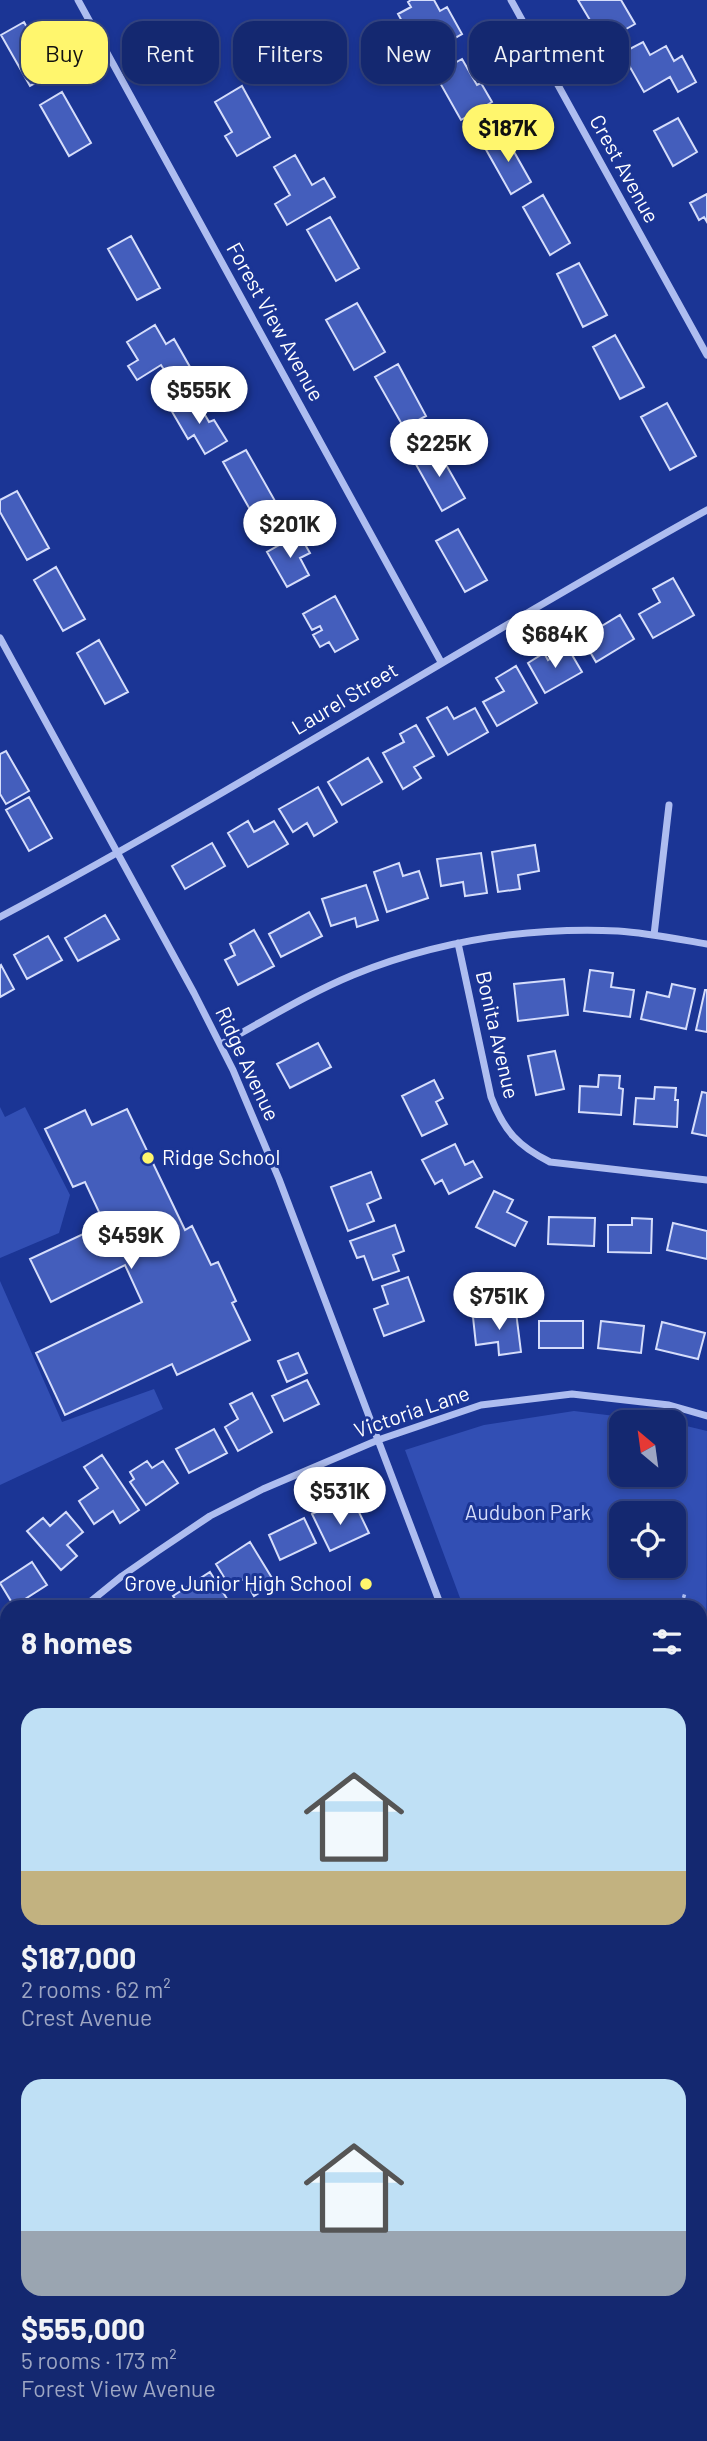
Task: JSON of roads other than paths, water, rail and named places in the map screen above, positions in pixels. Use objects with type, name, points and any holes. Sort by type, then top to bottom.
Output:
[{"type":"street","name":"Forest View Avenue","points":[[78,0],[441,662]]},
{"type":"street","name":"Crest Avenue","points":[[511,0],[707,355]]},
{"type":"street","name":"Laurel Street","points":[[0,917],[117,854],[441,662],[707,510]]},
{"type":"street","name":"Ridge Avenue","points":[[0,638],[221,1044],[279,1178],[439,1600]]},
{"type":"street","points":[[654,935],[669,805]]},
{"type":"street","points":[[221,1044],[351,976],[408,955],[458,943],[535,932],[619,932],[707,944]]},
{"type":"street","name":"Bonita Avenue","points":[[458,943],[491,1097],[499,1118],[509,1133],[534,1154],[550,1163],[707,1180]]},
{"type":"street","name":"Victoria Lane","points":[[92,1600],[122,1576],[210,1516],[262,1489],[378,1440],[481,1405],[572,1394],[668,1405],[707,1416]]},
{"type":"place","name":"Ridge School","points":[[148,1158]]},
{"type":"place","name":"Grove Junior High School","points":[[366,1584]]},
{"type":"park label","name":"Audubon Park","points":[[528,1513]]}]
